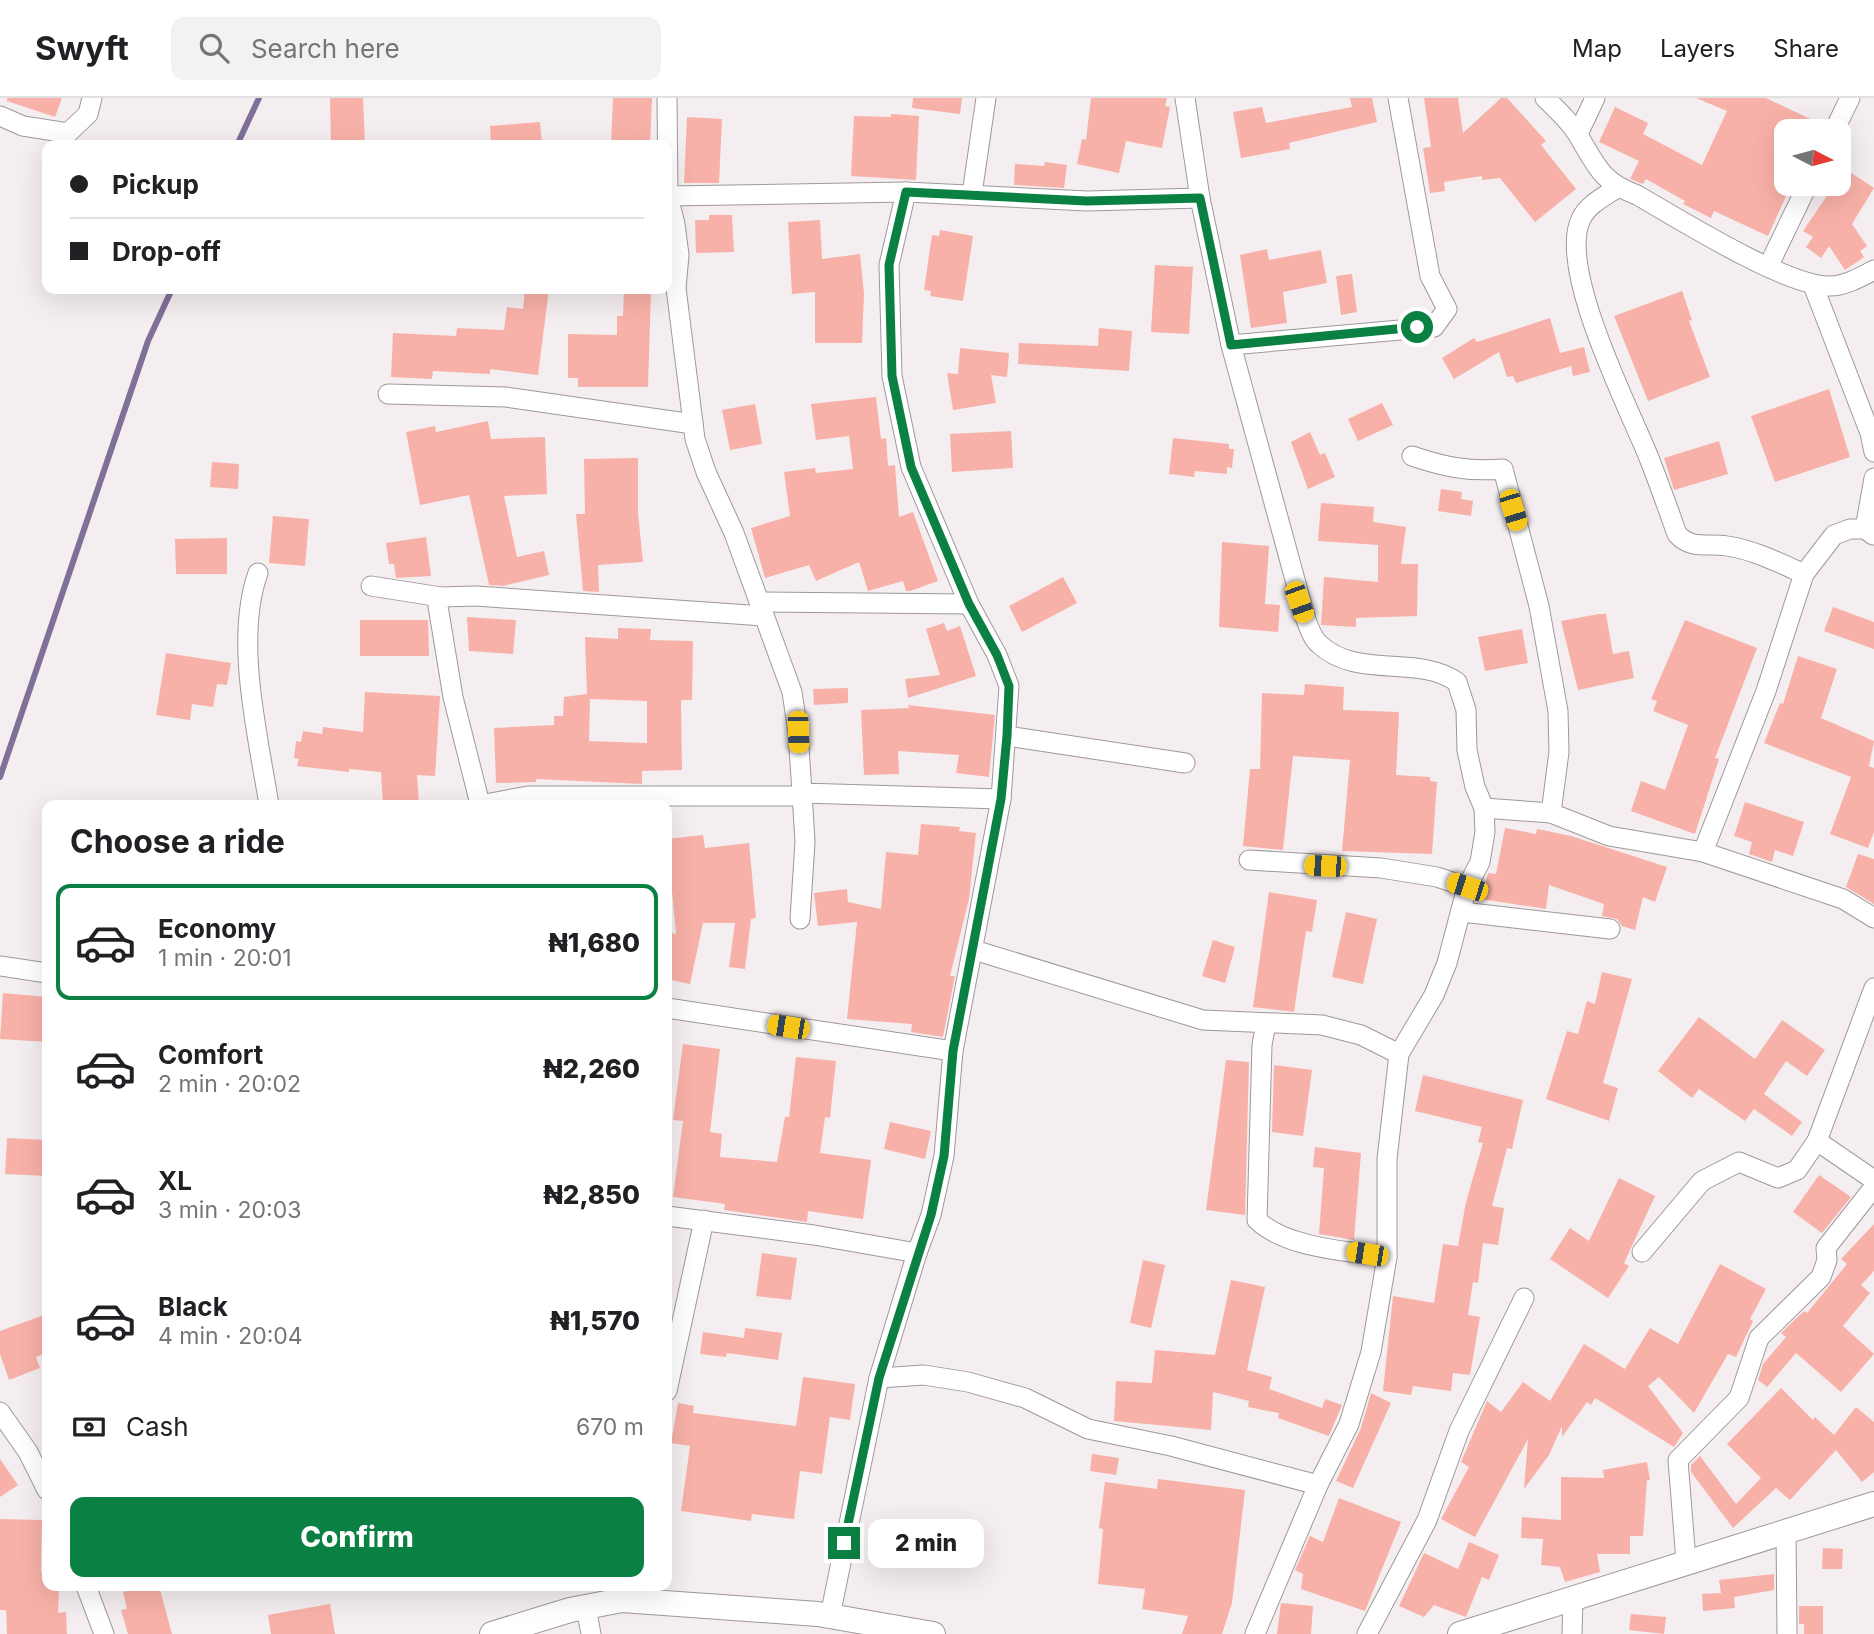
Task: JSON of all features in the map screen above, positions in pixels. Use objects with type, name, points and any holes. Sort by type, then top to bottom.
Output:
[{"type":"street","points":[[0,116],[23,126],[68,133],[88,114],[92,98]]},
{"type":"street","points":[[667,98],[667,140]]},
{"type":"street","points":[[972,194],[985,98]]},
{"type":"street","points":[[1185,98],[1200,198],[1231,345],[1299,602],[1318,643],[1346,660],[1382,667],[1437,671],[1457,682],[1466,710],[1467,750],[1475,787],[1484,808],[1485,832],[1480,862],[1467,887],[1462,912],[1434,995],[1399,1054],[1387,1159],[1387,1257],[1371,1352],[1349,1424],[1318,1485],[1255,1634]]},
{"type":"street","points":[[1231,345],[1434,327],[1447,310],[1430,276],[1398,98]]},
{"type":"street","points":[[1545,98],[1578,134],[1589,159],[1617,188],[1637,195],[1768,267],[1813,285],[1831,287],[1874,270]]},
{"type":"street","points":[[1578,134],[1595,98]]},
{"type":"street","points":[[1840,119],[1850,98]]},
{"type":"street","points":[[1617,188],[1581,217],[1577,231],[1578,267],[1602,347],[1650,459],[1677,534],[1683,541],[1695,545],[1727,546],[1761,555],[1804,574]]},
{"type":"street","points":[[830,1616],[879,1378],[931,1215],[944,1156],[953,1051],[1001,799],[1007,736],[1009,686],[997,655],[969,604],[911,467],[892,376],[889,265],[906,192]]},
{"type":"street","points":[[672,196],[906,192],[1087,201],[1200,198]]},
{"type":"street","points":[[1768,267],[1802,196]]},
{"type":"street","points":[[672,218],[678,245],[676,288],[693,424],[706,472],[734,533],[792,692],[798,732],[806,842],[800,919]]},
{"type":"street","points":[[1813,285],[1870,433],[1874,452]]},
{"type":"street","points":[[388,394],[506,397],[693,424]]},
{"type":"street","points":[[1412,456],[1445,467],[1476,471],[1503,469],[1539,606],[1558,711],[1559,752],[1551,813]]},
{"type":"street","points":[[1703,852],[1766,691],[1804,574],[1834,535],[1850,529],[1870,532],[1874,478]]},
{"type":"street","points":[[258,573],[250,595],[246,636],[268,800]]},
{"type":"street","points":[[371,586],[441,597],[476,596],[762,609],[969,604]]},
{"type":"street","points":[[441,597],[439,606],[453,697],[479,800]]},
{"type":"street","points":[[1007,736],[1185,763]]},
{"type":"street","points":[[504,800],[528,796],[794,796],[802,793],[1001,799]]},
{"type":"street","points":[[1484,808],[1551,813],[1609,836],[1703,852],[1843,899],[1874,918]]},
{"type":"street","points":[[1249,860],[1381,868],[1437,877],[1467,887]]},
{"type":"street","points":[[1462,912],[1609,929]]},
{"type":"street","points":[[974,950],[1203,1020],[1322,1025],[1361,1035],[1399,1054]]},
{"type":"street","points":[[0,965],[42,972]]},
{"type":"street","points":[[1642,1252],[1702,1181],[1739,1162],[1778,1178],[1797,1170],[1817,1141],[1874,988]]},
{"type":"street","points":[[672,1010],[953,1051]]},
{"type":"street","points":[[1266,1023],[1262,1045],[1257,1220],[1268,1231],[1290,1240],[1387,1257]]},
{"type":"street","points":[[1817,1141],[1874,1180]]},
{"type":"street","points":[[1686,1560],[1678,1460],[1739,1398],[1759,1338],[1821,1277],[1826,1248],[1874,1187]]},
{"type":"street","points":[[672,1217],[917,1254]]},
{"type":"street","points":[[672,1368],[704,1220]]},
{"type":"street","points":[[1367,1634],[1427,1520],[1459,1432],[1524,1298]]},
{"type":"street","points":[[879,1378],[924,1375],[968,1382],[1025,1398],[1088,1429],[1171,1446],[1318,1485]]},
{"type":"street","points":[[0,1412],[28,1452],[42,1480]]},
{"type":"street","points":[[1460,1634],[1686,1560],[1874,1504]]},
{"type":"street","points":[[1786,1531],[1787,1634]]},
{"type":"street","points":[[88,1591],[104,1634]]},
{"type":"street","points":[[492,1634],[586,1607],[623,1593],[830,1616],[933,1634]]},
{"type":"street","points":[[1572,1634],[1573,1597]]},
{"type":"street","points":[[586,1607],[591,1634]]},
{"type":"building","points":[[7,98],[62,98],[55,117],[7,101]]},
{"type":"building","points":[[330,98],[363,98],[365,140],[331,140]]},
{"type":"building","points":[[613,98],[652,98],[650,140],[611,140]]},
{"type":"building","points":[[913,98],[962,98],[960,114],[912,108]]},
{"type":"building","points":[[1091,98],[1167,98],[1165,106],[1170,107],[1162,148],[1126,141],[1119,173],[1077,164],[1082,139],[1086,140]]},
{"type":"building","points":[[1350,98],[1372,98],[1377,122],[1289,143],[1290,149],[1241,158],[1233,112],[1262,107],[1266,123],[1352,107]]},
{"type":"building","points":[[1424,98],[1458,98],[1463,133],[1501,98],[1507,98],[1546,141],[1541,145],[1576,189],[1535,222],[1500,178],[1482,180],[1482,176],[1444,182],[1445,191],[1430,193],[1423,148],[1431,147]]},
{"type":"building","points":[[1696,98],[1766,98],[1810,119],[1774,119],[1774,196],[1786,196],[1768,236],[1714,211],[1711,218],[1683,204],[1685,201],[1646,179],[1643,184],[1630,179],[1639,161],[1599,142],[1615,107],[1648,123],[1643,134],[1702,165],[1727,111]]},
{"type":"building","points":[[891,114],[919,116],[916,180],[851,176],[854,116],[891,117]]},
{"type":"building","points":[[687,117],[722,119],[719,183],[684,183]]},
{"type":"building","points":[[540,122],[542,140],[491,140],[490,126]]},
{"type":"building","points":[[1045,162],[1067,165],[1064,188],[1014,185],[1015,164],[1044,166]]},
{"type":"building","points":[[1852,174],[1874,188],[1852,224],[1867,246],[1860,251],[1864,257],[1845,270],[1829,246],[1821,258],[1806,247],[1813,237],[1803,231],[1827,196],[1852,196]]},
{"type":"building","points":[[709,215],[732,215],[734,252],[696,253],[695,220],[709,220]]},
{"type":"building","points":[[820,220],[822,259],[860,254],[864,293],[862,343],[815,343],[815,292],[792,294],[788,222]]},
{"type":"building","points":[[940,230],[973,236],[963,301],[930,296],[931,291],[924,290],[932,235],[939,236]]},
{"type":"building","points":[[1267,249],[1269,260],[1321,250],[1327,283],[1283,292],[1287,323],[1251,328],[1240,255]]},
{"type":"building","points":[[1155,265],[1193,267],[1189,334],[1151,332]]},
{"type":"building","points":[[1352,274],[1357,312],[1341,315],[1336,276]]},
{"type":"building","points":[[1682,291],[1692,320],[1689,321],[1710,377],[1648,401],[1614,316]]},
{"type":"building","points":[[524,294],[548,294],[538,375],[490,369],[490,374],[433,371],[432,379],[391,377],[393,333],[456,336],[457,328],[504,330],[507,307],[523,309]]},
{"type":"building","points":[[624,294],[651,294],[648,387],[578,387],[578,378],[568,378],[568,334],[617,335],[617,316],[623,316]]},
{"type":"building","points":[[1550,318],[1560,353],[1584,347],[1590,372],[1573,376],[1571,366],[1516,383],[1513,376],[1507,377],[1499,352],[1454,379],[1442,358],[1474,338],[1477,342]]},
{"type":"building","points":[[1099,328],[1132,331],[1129,371],[1018,364],[1019,343],[1098,346]]},
{"type":"building","points":[[960,348],[1009,353],[1007,377],[991,375],[996,403],[953,410],[947,373],[958,374]]},
{"type":"building","points":[[1829,389],[1850,457],[1775,482],[1751,416]]},
{"type":"building","points":[[876,397],[881,439],[886,438],[888,466],[895,465],[899,517],[913,512],[938,581],[910,591],[906,591],[903,581],[868,591],[859,562],[816,581],[809,565],[765,578],[751,528],[790,516],[784,472],[815,468],[816,473],[853,469],[849,436],[816,440],[811,404]]},
{"type":"building","points":[[1382,403],[1393,425],[1358,441],[1348,419]]},
{"type":"building","points":[[755,404],[762,444],[730,450],[722,410]]},
{"type":"building","points":[[488,421],[491,439],[545,437],[547,494],[504,496],[517,557],[544,551],[549,575],[503,586],[489,585],[469,495],[420,505],[406,432],[435,426],[436,432]]},
{"type":"building","points":[[1011,431],[1013,468],[952,472],[950,434]]},
{"type":"building","points":[[1310,432],[1320,455],[1325,453],[1335,477],[1308,489],[1291,442]]},
{"type":"building","points":[[1173,438],[1229,444],[1229,449],[1234,449],[1232,468],[1227,467],[1227,474],[1195,471],[1194,477],[1169,474]]},
{"type":"building","points":[[1719,441],[1728,474],[1674,490],[1664,458]]},
{"type":"building","points":[[638,458],[638,513],[643,562],[598,565],[599,592],[583,591],[576,514],[585,514],[584,459]]},
{"type":"building","points":[[212,462],[239,464],[238,489],[210,487]]},
{"type":"building","points":[[1441,489],[1462,492],[1461,499],[1473,501],[1471,516],[1438,511]]},
{"type":"building","points":[[1321,503],[1374,507],[1373,522],[1406,527],[1401,564],[1418,564],[1417,616],[1356,618],[1356,627],[1321,625],[1324,577],[1378,582],[1378,545],[1318,541]]},
{"type":"building","points":[[273,516],[309,519],[305,566],[269,563]]},
{"type":"building","points":[[426,537],[431,576],[396,578],[394,564],[389,564],[386,543]]},
{"type":"building","points":[[227,538],[227,574],[176,574],[175,539]]},
{"type":"building","points":[[1222,542],[1269,546],[1265,604],[1280,605],[1278,632],[1219,627]]},
{"type":"building","points":[[1063,577],[1077,603],[1022,632],[1009,606]]},
{"type":"building","points":[[1833,607],[1874,622],[1874,649],[1824,631]]},
{"type":"building","points":[[1606,614],[1613,654],[1629,651],[1634,678],[1578,690],[1561,621]]},
{"type":"building","points":[[467,617],[516,620],[513,654],[469,651]]},
{"type":"building","points":[[360,620],[428,620],[429,656],[360,656]]},
{"type":"building","points":[[1685,620],[1757,648],[1715,758],[1719,759],[1695,834],[1631,811],[1641,781],[1665,790],[1688,725],[1653,711],[1657,701],[1651,699]]},
{"type":"building","points":[[944,623],[947,631],[960,626],[976,676],[908,698],[905,679],[940,675],[926,629]]},
{"type":"building","points":[[618,628],[651,629],[650,640],[693,641],[692,700],[681,700],[682,770],[642,771],[642,784],[536,779],[536,782],[496,783],[494,728],[554,725],[554,716],[563,716],[564,697],[587,694],[585,637],[618,639]],"holes":[[[590,699],[647,701],[647,743],[589,741]]]},
{"type":"building","points":[[1522,629],[1528,663],[1485,671],[1478,637]]},
{"type":"building","points":[[166,653],[231,663],[227,685],[217,684],[213,707],[192,704],[190,720],[156,715]]},
{"type":"building","points":[[1798,656],[1837,669],[1821,718],[1874,741],[1869,766],[1874,768],[1874,832],[1868,848],[1830,834],[1851,777],[1764,743],[1780,703],[1783,704]]},
{"type":"building","points":[[1305,684],[1344,687],[1343,710],[1399,712],[1396,775],[1430,777],[1430,781],[1437,782],[1432,854],[1342,851],[1350,760],[1293,756],[1283,850],[1243,846],[1250,769],[1260,769],[1262,693],[1304,695]]},
{"type":"building","points":[[848,688],[848,703],[814,705],[813,689]]},
{"type":"building","points":[[365,692],[440,696],[435,776],[417,775],[419,800],[383,800],[381,772],[349,769],[349,772],[297,766],[299,759],[294,758],[296,741],[301,742],[303,731],[322,734],[323,727],[363,732]]},
{"type":"building","points":[[908,705],[995,715],[989,777],[956,773],[959,755],[898,751],[899,774],[864,775],[861,710],[909,708]]},
{"type":"building","points":[[1745,802],[1804,822],[1793,856],[1775,850],[1772,862],[1749,854],[1752,842],[1734,836]]},
{"type":"building","points":[[921,824],[960,827],[959,831],[976,833],[969,899],[950,976],[955,976],[943,1037],[911,1032],[912,1024],[847,1019],[857,922],[818,926],[814,893],[847,889],[848,902],[881,909],[886,852],[918,855]]},
{"type":"building","points":[[1505,828],[1536,834],[1537,829],[1571,836],[1667,867],[1655,902],[1643,897],[1635,930],[1622,926],[1617,919],[1602,916],[1604,904],[1549,885],[1546,909],[1481,899],[1488,873],[1496,874]]},
{"type":"building","points":[[703,835],[705,848],[749,843],[756,918],[751,919],[745,969],[729,967],[735,923],[703,923],[690,984],[672,980],[672,933],[676,934],[672,892],[672,838]]},
{"type":"building","points":[[1858,854],[1874,859],[1874,904],[1846,887]]},
{"type":"building","points":[[1269,892],[1317,900],[1312,932],[1306,931],[1294,1012],[1253,1007]]},
{"type":"building","points":[[1346,912],[1377,919],[1363,984],[1332,977]]},
{"type":"building","points":[[1213,940],[1235,947],[1225,983],[1202,976]]},
{"type":"building","points":[[1602,972],[1632,979],[1603,1083],[1618,1088],[1609,1121],[1546,1099],[1567,1031],[1578,1034],[1587,1001],[1595,1004]]},
{"type":"building","points":[[3,993],[42,997],[42,1042],[0,1039]]},
{"type":"building","points":[[1699,1017],[1755,1059],[1782,1020],[1825,1050],[1807,1076],[1786,1061],[1764,1094],[1802,1122],[1792,1136],[1754,1109],[1745,1121],[1699,1089],[1692,1098],[1658,1071]]},
{"type":"building","points":[[683,1044],[720,1049],[710,1132],[722,1134],[720,1157],[777,1162],[785,1117],[789,1117],[796,1057],[836,1061],[830,1118],[825,1117],[820,1153],[871,1160],[863,1219],[808,1211],[807,1222],[724,1210],[725,1204],[673,1197],[683,1121],[673,1120]]},
{"type":"building","points":[[1226,1060],[1249,1062],[1245,1215],[1206,1210]]},
{"type":"building","points":[[1274,1065],[1312,1070],[1303,1136],[1272,1132]]},
{"type":"building","points":[[1423,1075],[1523,1100],[1512,1149],[1507,1148],[1492,1206],[1504,1208],[1498,1245],[1483,1243],[1478,1283],[1473,1282],[1468,1315],[1480,1317],[1470,1375],[1453,1373],[1451,1391],[1413,1386],[1411,1395],[1383,1391],[1393,1296],[1434,1303],[1443,1244],[1458,1246],[1466,1202],[1483,1143],[1478,1142],[1482,1127],[1415,1111]]},
{"type":"building","points":[[890,1122],[931,1131],[925,1159],[884,1149]]},
{"type":"building","points":[[7,1138],[42,1140],[42,1176],[5,1174]]},
{"type":"building","points":[[1315,1147],[1361,1153],[1354,1240],[1319,1234],[1324,1168],[1313,1167]]},
{"type":"building","points":[[1819,1175],[1851,1197],[1822,1233],[1793,1212]]},
{"type":"building","points":[[1619,1178],[1655,1196],[1624,1263],[1629,1266],[1608,1298],[1550,1259],[1570,1228],[1589,1241]]},
{"type":"building","points":[[1874,1224],[1874,1271],[1861,1285],[1870,1293],[1843,1326],[1874,1354],[1841,1392],[1796,1353],[1767,1387],[1758,1380],[1763,1364],[1786,1337],[1781,1333],[1804,1311],[1807,1313],[1847,1264],[1841,1259]]},
{"type":"building","points":[[762,1253],[797,1258],[791,1300],[756,1296]]},
{"type":"building","points":[[1143,1260],[1165,1265],[1151,1328],[1130,1323]]},
{"type":"building","points":[[1720,1264],[1766,1289],[1750,1319],[1753,1321],[1736,1357],[1728,1354],[1694,1413],[1659,1377],[1648,1386],[1683,1433],[1674,1447],[1595,1398],[1591,1405],[1587,1402],[1562,1437],[1562,1426],[1549,1455],[1524,1489],[1528,1439],[1475,1537],[1441,1519],[1469,1467],[1461,1462],[1487,1401],[1501,1412],[1523,1382],[1550,1401],[1584,1344],[1625,1369],[1650,1328],[1678,1344]]},
{"type":"building","points":[[1231,1280],[1265,1287],[1247,1370],[1272,1377],[1269,1389],[1322,1408],[1325,1399],[1342,1405],[1329,1436],[1278,1418],[1279,1413],[1248,1407],[1249,1401],[1213,1392],[1211,1430],[1114,1421],[1116,1381],[1152,1383],[1155,1350],[1215,1355]]},
{"type":"building","points":[[42,1316],[42,1355],[36,1357],[40,1368],[9,1380],[0,1354],[0,1331]]},
{"type":"building","points":[[745,1328],[782,1333],[778,1360],[727,1353],[726,1357],[700,1354],[703,1332],[744,1338]]},
{"type":"building","points":[[803,1377],[855,1384],[850,1420],[830,1417],[822,1474],[800,1471],[794,1519],[752,1514],[751,1521],[681,1511],[690,1446],[672,1443],[678,1403],[694,1406],[693,1413],[796,1426]]},
{"type":"building","points":[[1781,1388],[1813,1420],[1815,1417],[1834,1435],[1856,1407],[1874,1422],[1874,1472],[1862,1482],[1836,1450],[1790,1500],[1776,1488],[1733,1528],[1691,1472],[1691,1465],[1700,1456],[1736,1504],[1761,1478],[1727,1444]]},
{"type":"building","points":[[1371,1393],[1391,1403],[1353,1488],[1336,1481],[1361,1428]]},
{"type":"building","points":[[1092,1454],[1119,1458],[1116,1475],[1090,1471]]},
{"type":"building","points":[[0,1459],[18,1485],[0,1497]]},
{"type":"building","points":[[1647,1462],[1650,1480],[1647,1480],[1643,1536],[1630,1536],[1630,1554],[1597,1554],[1600,1572],[1565,1582],[1560,1567],[1541,1565],[1543,1539],[1521,1538],[1522,1517],[1561,1520],[1561,1477],[1604,1478],[1603,1470]]},
{"type":"building","points":[[1158,1479],[1245,1490],[1232,1603],[1222,1634],[1182,1634],[1188,1616],[1142,1609],[1145,1589],[1098,1584],[1103,1529],[1099,1528],[1105,1482],[1157,1489]]},
{"type":"building","points":[[1339,1498],[1401,1522],[1365,1611],[1301,1589],[1303,1574],[1295,1570],[1310,1536],[1323,1542]]},
{"type":"building","points":[[0,1519],[42,1520],[42,1591],[59,1591],[58,1613],[66,1612],[67,1634],[7,1634],[6,1610],[0,1610]]},
{"type":"building","points":[[1469,1542],[1499,1555],[1489,1580],[1482,1577],[1466,1617],[1434,1605],[1424,1617],[1399,1606],[1424,1553],[1458,1569]]},
{"type":"building","points":[[1823,1548],[1843,1549],[1842,1569],[1822,1569]]},
{"type":"building","points":[[1774,1574],[1774,1590],[1734,1597],[1735,1608],[1703,1611],[1702,1594],[1721,1593],[1719,1580]]},
{"type":"building","points":[[160,1591],[172,1634],[128,1634],[121,1610],[127,1609],[123,1592]]},
{"type":"building","points":[[1281,1603],[1313,1606],[1311,1634],[1277,1634]]},
{"type":"building","points":[[330,1604],[335,1634],[271,1634],[268,1615]]},
{"type":"building","points":[[1799,1606],[1823,1606],[1823,1634],[1804,1634],[1804,1624],[1799,1624]]},
{"type":"building","points":[[1631,1614],[1666,1617],[1664,1634],[1629,1630]]},
{"type":"waterway","points":[[239,140],[259,98]]},
{"type":"waterway","points":[[0,777],[148,341],[170,294]]},
{"type":"route","points":[[844,1543],[879,1378],[931,1215],[944,1156],[953,1051],[1001,799],[1007,736],[1009,686],[997,655],[969,604],[911,467],[892,376],[889,265],[906,192],[1087,201],[1200,198],[1231,345],[1417,327]]}]
